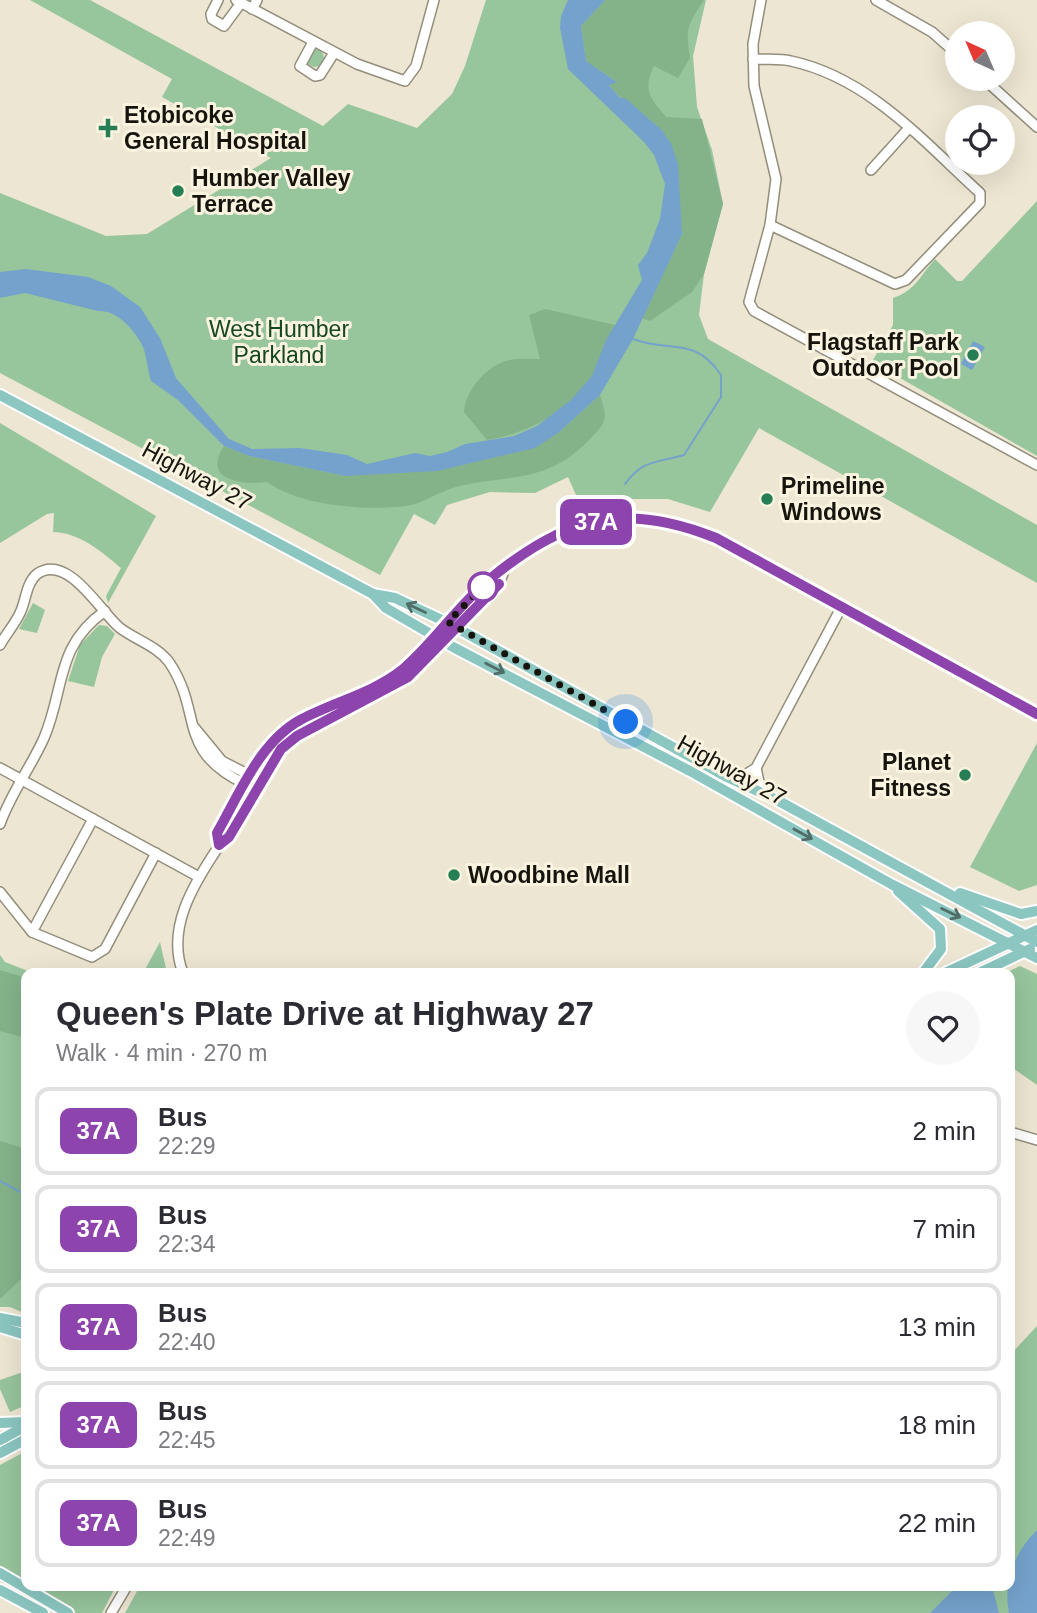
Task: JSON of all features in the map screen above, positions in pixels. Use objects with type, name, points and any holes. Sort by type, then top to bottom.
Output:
[{"type":"main road","name":"Highway 27","points":[[0,396],[373,594],[386,608],[439,639],[679,765],[891,884],[1037,958]]},
{"type":"main road","name":"Highway 27","points":[[373,594],[395,597],[452,625],[727,776],[928,881],[1037,944]]},
{"type":"main road","points":[[928,881],[1021,914],[1037,911]]},
{"type":"main road","points":[[891,884],[940,929],[941,949],[927,968]]},
{"type":"main road","points":[[956,968],[1037,930]]},
{"type":"main road","points":[[990,968],[1037,944]]},
{"type":"main road","points":[[0,1318],[21,1322]]},
{"type":"main road","points":[[0,1327],[21,1333]]},
{"type":"main road","points":[[0,1423],[21,1424]]},
{"type":"main road","points":[[0,1440],[21,1427]]},
{"type":"main road","points":[[0,1453],[21,1442]]},
{"type":"main road","points":[[0,1573],[21,1585]]},
{"type":"main road","points":[[0,1590],[43,1613]]},
{"type":"main road","points":[[31,1591],[68,1613]]},
{"type":"street","points":[[218,0],[211,14],[212,19],[224,26],[238,2],[334,53],[405,81],[416,66],[432,1]]},
{"type":"street","points":[[252,9],[257,0]]},
{"type":"street","points":[[761,0],[753,59],[754,86],[776,179],[769,225],[748,297],[754,311],[1037,465]]},
{"type":"street","points":[[876,0],[932,32],[945,43]]},
{"type":"street","points":[[313,42],[300,66],[304,70],[320,75],[334,53]]},
{"type":"street","points":[[753,59],[788,60],[850,82],[880,102],[980,193],[980,203],[906,280],[895,284],[769,225]]},
{"type":"street","points":[[997,91],[1037,127]]},
{"type":"street","points":[[871,170],[909,128]]},
{"type":"street","points":[[182,968],[177,941],[183,908],[199,877],[219,845],[229,837],[281,749],[297,736],[408,677],[452,625],[499,584],[505,570],[544,540],[577,525],[620,518],[648,517],[670,521],[716,538],[1037,713]]},
{"type":"street","points":[[0,645],[20,613],[31,581],[43,571],[57,570],[91,593],[122,629],[158,651],[169,662],[194,727],[222,761],[248,780],[261,782]]},
{"type":"street","points":[[727,776],[743,776],[756,768],[842,606]]},
{"type":"street","points":[[0,824],[46,733],[72,644],[82,629],[105,611]]},
{"type":"street","points":[[219,845],[217,833],[268,746],[282,732],[301,719],[390,679],[439,639]]},
{"type":"street","points":[[338,703],[343,712]]},
{"type":"street","points":[[0,768],[199,877]]},
{"type":"street","points":[[756,768],[759,782],[775,799]]},
{"type":"street","points":[[32,932],[93,819]]},
{"type":"street","points":[[0,892],[32,932],[92,957],[101,954],[156,853]]},
{"type":"street","points":[[1015,1133],[1037,1140]]},
{"type":"street","points":[[111,1613],[124,1591]]},
{"type":"green space","name":"West Humber Parkland","points":[[30,0],[90,0],[323,126],[348,104],[417,128],[452,94],[465,66],[486,0],[706,0],[693,56],[697,107],[712,150],[723,204],[704,274],[699,315],[708,339],[1037,525],[1037,583],[759,428],[710,512],[668,499],[623,499],[580,504],[568,477],[535,493],[490,492],[447,505],[435,525],[414,514],[380,575],[0,373],[0,193],[106,236],[147,234],[271,158],[162,97],[172,79]]},
{"type":"green space","points":[[605,0],[704,0],[689,27],[690,58],[678,78],[654,66],[648,87],[655,104],[666,117],[702,119],[723,204],[704,274],[692,292],[650,321],[641,318],[682,234],[647,125],[608,84],[616,81],[586,61],[581,26]]},
{"type":"green space","points":[[311,49],[319,49],[324,58],[322,65],[311,67],[306,62],[306,54]]},
{"type":"green space","points":[[1037,201],[1037,456],[872,362],[893,325],[893,298],[912,287],[935,259],[957,281],[962,281]]},
{"type":"green space","points":[[545,309],[615,325],[593,376],[572,400],[532,426],[487,440],[464,412],[468,396],[484,374],[498,364],[514,359],[540,359],[529,315]]},
{"type":"green space","points":[[600,395],[605,416],[602,425],[572,455],[557,464],[526,475],[456,487],[406,506],[372,508],[334,505],[297,497],[267,482],[237,481],[221,474],[218,467],[218,458],[224,446],[249,456],[345,476],[558,433]]},
{"type":"green space","points":[[0,423],[156,516],[108,603],[106,596],[121,568],[81,539],[53,532],[54,513],[47,514],[0,543]]},
{"type":"green space","points":[[33,603],[45,610],[37,633],[19,629]]},
{"type":"green space","points":[[99,625],[107,626],[115,634],[102,657],[94,687],[68,681],[80,645]]},
{"type":"green space","points":[[1037,743],[1037,885],[1019,891],[970,867]]},
{"type":"green space","points":[[160,942],[166,968],[146,968]]},
{"type":"green space","points":[[0,955],[5,962],[21,968],[21,1312],[10,1307],[0,1307]]},
{"type":"green space","points":[[1020,966],[1037,974],[1037,1085],[1015,1070],[1015,968]]},
{"type":"green space","points":[[0,970],[21,976],[21,1037],[0,1031]]},
{"type":"green space","points":[[0,1141],[21,1147],[21,1279],[0,1299]]},
{"type":"green space","points":[[1037,1326],[1037,1613],[125,1613],[137,1591],[1015,1591],[1015,1350]]},
{"type":"green space","points":[[21,1373],[21,1407],[10,1412],[0,1389],[0,1380]]},
{"type":"green space","points":[[21,1454],[21,1590],[0,1579],[0,1465]]},
{"type":"green space","points":[[23,1591],[113,1591],[102,1613],[64,1613]]},
{"type":"water","points":[[568,0],[605,0],[581,26],[586,61],[617,82],[609,85],[642,123],[659,127],[671,143],[678,164],[682,234],[633,339],[600,395],[558,433],[535,448],[437,471],[345,476],[249,456],[224,446],[178,400],[151,381],[141,343],[117,316],[25,293],[0,298],[0,272],[26,269],[88,277],[111,286],[140,307],[160,338],[176,378],[229,439],[252,449],[300,448],[347,455],[367,464],[415,453],[430,456],[465,444],[514,436],[537,426],[571,400],[592,376],[606,340],[642,280],[638,265],[647,253],[660,219],[665,184],[654,155],[644,142],[568,69],[560,28],[561,16]]},
{"type":"water","name":"Flagstaff Park Outdoor Pool","points":[[973,341],[985,347],[972,370],[961,364]]},
{"type":"water","points":[[1037,1530],[1037,1613],[1009,1613],[1008,1591],[1015,1591],[1015,1560]]},
{"type":"water","points":[[952,1591],[993,1591],[999,1613],[930,1613]]},
{"type":"waterway","points":[[623,104],[659,136]]},
{"type":"waterway","points":[[625,484],[644,466],[684,455],[721,397],[721,375],[701,355],[691,350],[633,339]]},
{"type":"waterway","points":[[0,1181],[21,1192]]},
{"type":"bus line","name":"37A","points":[[499,584],[408,677],[385,692],[297,736],[281,749],[229,837],[219,845],[217,833],[268,746],[282,732],[301,719],[390,679],[404,668],[491,578],[544,540],[577,525],[620,518],[648,517],[670,521],[716,538],[931,653],[1037,714]]},
{"type":"place","name":"Etobicoke General Hospital","points":[[108,128]]},
{"type":"place","name":"Humber Valley Terrace","points":[[178,191]]},
{"type":"place","name":"Flagstaff Park Outdoor Pool","points":[[973,355]]},
{"type":"place","name":"Primeline Windows","points":[[767,499]]},
{"type":"place","name":"Planet Fitness","points":[[965,775]]},
{"type":"place","name":"Woodbine Mall","points":[[454,875]]},
{"type":"route","points":[[483,587],[491,578],[448,622],[626,722]]}]
